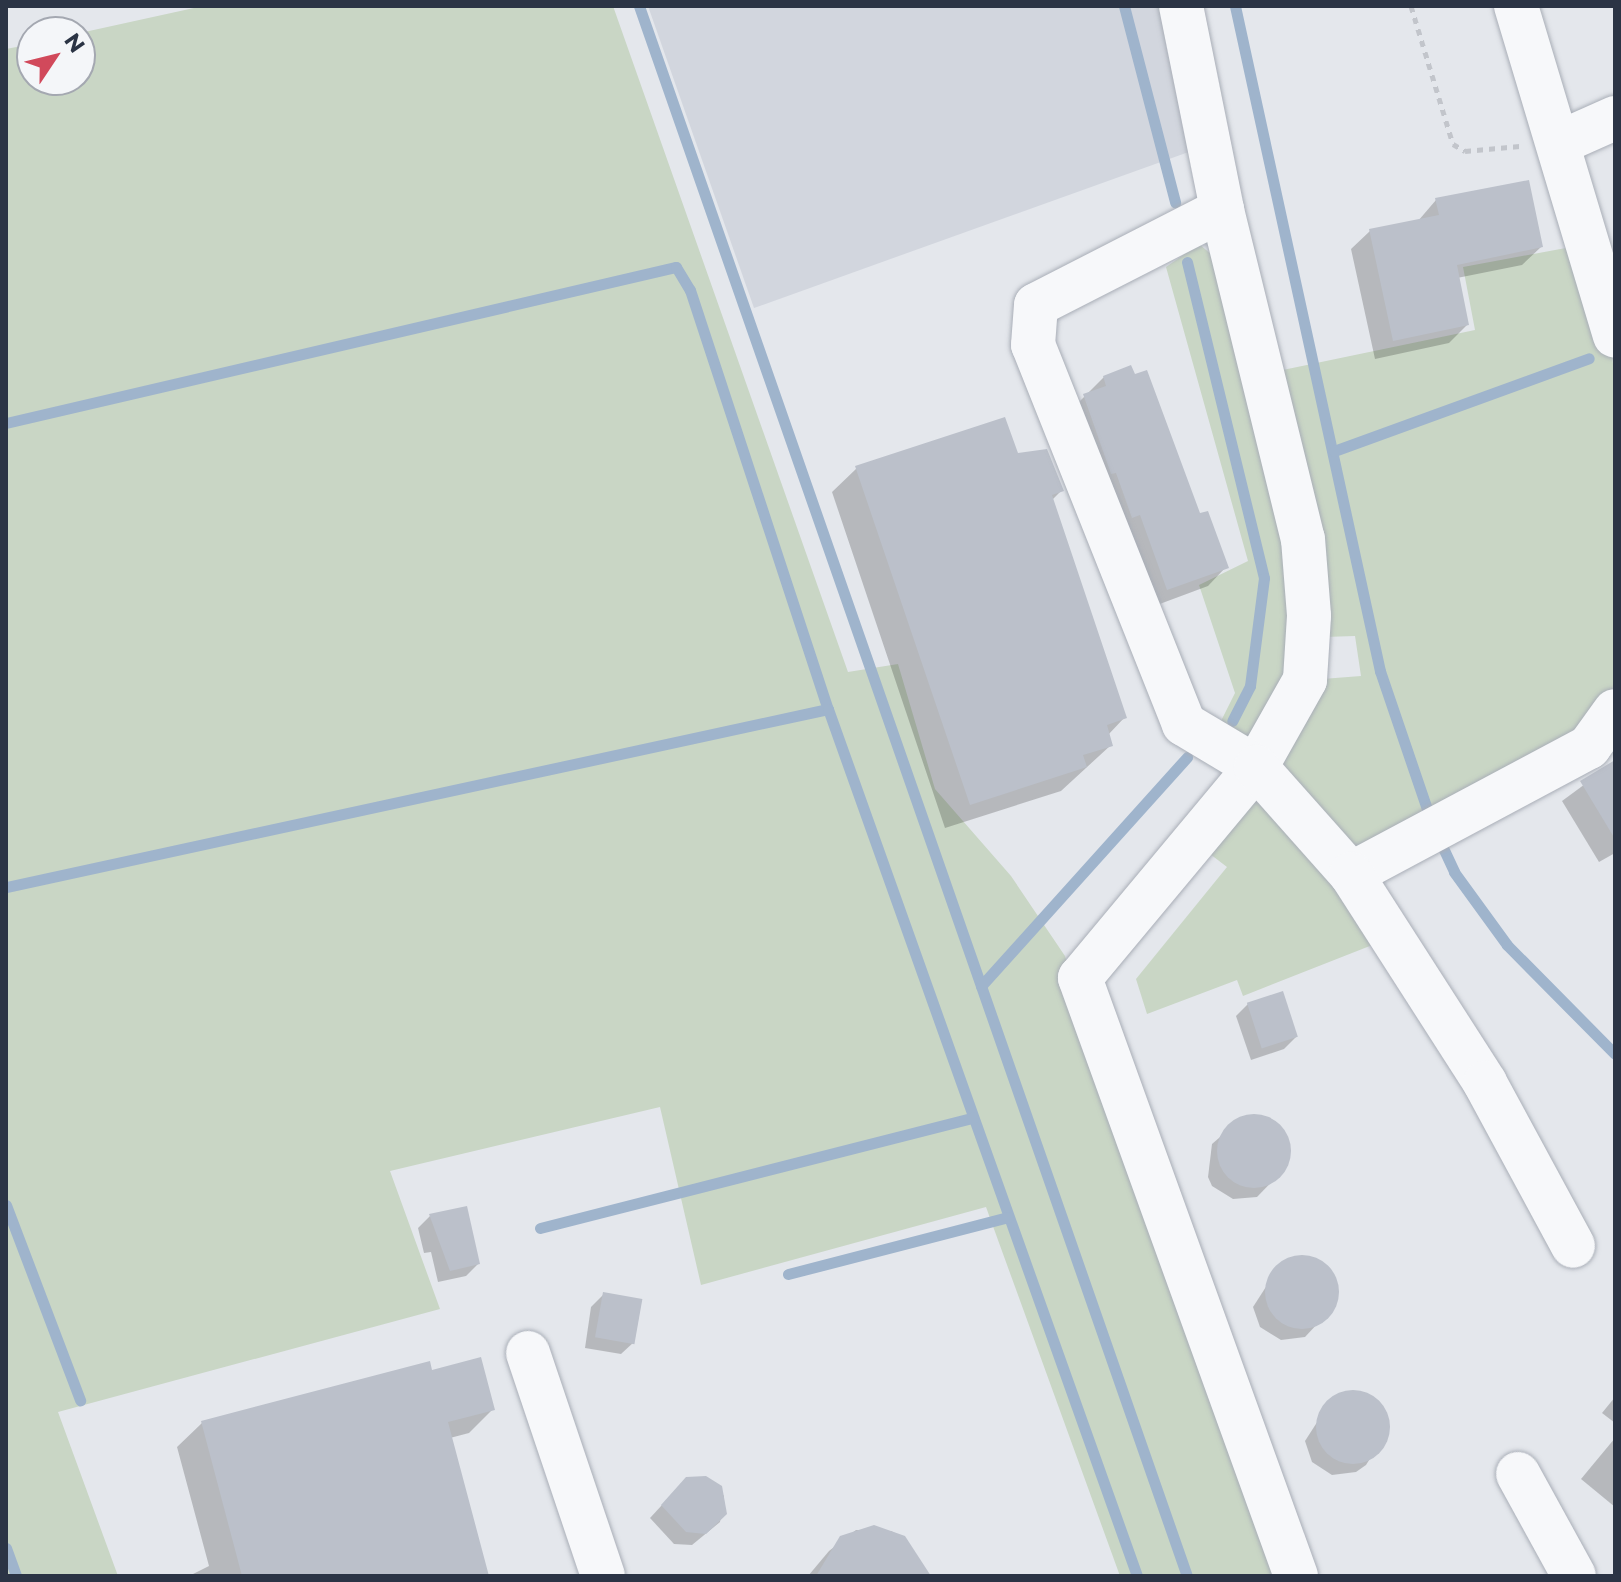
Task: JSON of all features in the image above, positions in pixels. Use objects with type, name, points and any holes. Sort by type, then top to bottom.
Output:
[{"type":"lane","points":[[1181,6],[1222,210],[1303,539],[1309,616],[1305,680],[1256,767],[1080,978],[1296,1576]]},
{"type":"lane","points":[[1516,6],[1561,142],[1615,335]]},
{"type":"lane","points":[[1561,142],[1615,118]]},
{"type":"lane","points":[[1222,210],[1036,305],[1033,345],[1184,724],[1256,767],[1351,874],[1485,1083],[1573,1246]]},
{"type":"lane","points":[[1351,874],[1589,747],[1615,711]]},
{"type":"lane","points":[[528,1353],[603,1576]]},
{"type":"lane","points":[[1518,1474],[1574,1576]]},
{"type":"path","points":[[1411,6],[1456,147],[1465,151],[1561,142]]},
{"type":"shaded area","points":[[648,6],[1167,6],[1197,149],[754,308]]},
{"type":"green space","points":[[203,6],[613,6],[848,672],[898,664],[935,789],[1011,876],[1065,956],[1105,1099],[1283,1576],[1120,1576],[986,1207],[701,1285],[660,1107],[390,1171],[440,1309],[58,1412],[118,1576],[6,1576],[6,49],[16,47],[16,96],[96,96],[96,29]]},
{"type":"green space","points":[[1199,244],[1224,265],[1294,603],[1290,673],[1246,742],[1219,725],[1235,693],[1199,585],[1248,561],[1166,267]]},
{"type":"green space","points":[[1582,245],[1611,342],[1615,386],[1615,674],[1608,716],[1352,867],[1272,777],[1312,713],[1322,679],[1361,676],[1355,636],[1324,637],[1278,371],[1475,330],[1463,267]]},
{"type":"green space","points":[[1260,788],[1380,942],[1243,996],[1237,980],[1147,1014],[1136,979],[1227,867],[1210,854]]},
{"type":"building","points":[[1529,180],[1543,247],[1457,265],[1469,325],[1393,341],[1369,229],[1439,215],[1435,198]]},
{"type":"building","points":[[1131,365],[1135,374],[1147,370],[1200,513],[1208,511],[1229,568],[1167,590],[1140,515],[1132,518],[1116,473],[1111,474],[1083,394],[1106,386],[1103,376]]},
{"type":"building","points":[[1005,417],[1018,453],[1047,449],[1064,491],[1052,495],[1127,718],[1107,725],[1113,746],[1083,755],[1087,767],[970,805],[855,466]]},
{"type":"building","points":[[1615,760],[1615,839],[1580,781]]},
{"type":"building","points":[[1283,991],[1298,1037],[1262,1048],[1247,1003]]},
{"type":"building","points":[[1254,1114],[1275,1120],[1285,1130],[1291,1151],[1285,1172],[1275,1182],[1254,1188],[1233,1182],[1223,1172],[1217,1151],[1223,1130],[1233,1120]]},
{"type":"building","points":[[467,1206],[480,1264],[450,1271],[429,1214]]},
{"type":"building","points":[[1302,1255],[1323,1261],[1333,1271],[1339,1292],[1333,1313],[1323,1323],[1302,1329],[1281,1323],[1271,1313],[1265,1292],[1271,1271],[1281,1261]]},
{"type":"building","points":[[603,1292],[642,1299],[634,1344],[595,1337]]},
{"type":"building","points":[[481,1357],[495,1410],[448,1422],[489,1576],[242,1576],[201,1421],[430,1361],[432,1370]]},
{"type":"building","points":[[1353,1390],[1374,1396],[1384,1406],[1390,1427],[1384,1448],[1374,1458],[1353,1464],[1332,1458],[1322,1448],[1316,1427],[1322,1406],[1332,1396]]},
{"type":"building","points":[[706,1476],[722,1486],[727,1514],[706,1534],[686,1532],[661,1505],[686,1477]]},
{"type":"building","points":[[874,1525],[905,1536],[931,1576],[816,1576],[840,1536]]},
{"type":"waterway","points":[[639,6],[1187,1576]]},
{"type":"waterway","points":[[1124,6],[1175,202]]},
{"type":"waterway","points":[[1235,6],[1380,671],[1431,821]]},
{"type":"waterway","points":[[1187,262],[1264,578],[1250,686],[1232,721]]},
{"type":"waterway","points":[[6,423],[676,267],[690,290],[828,709],[6,887]]},
{"type":"waterway","points":[[1334,451],[1589,358]]},
{"type":"waterway","points":[[828,709],[1137,1576]]},
{"type":"waterway","points":[[981,986],[1187,757]]},
{"type":"waterway","points":[[1438,837],[1454,872],[1507,945],[1615,1054]]},
{"type":"waterway","points":[[540,1228],[973,1118]]},
{"type":"waterway","points":[[6,1205],[80,1400]]},
{"type":"waterway","points":[[788,1274],[1008,1217]]},
{"type":"waterway","points":[[6,1548],[16,1576]]}]
